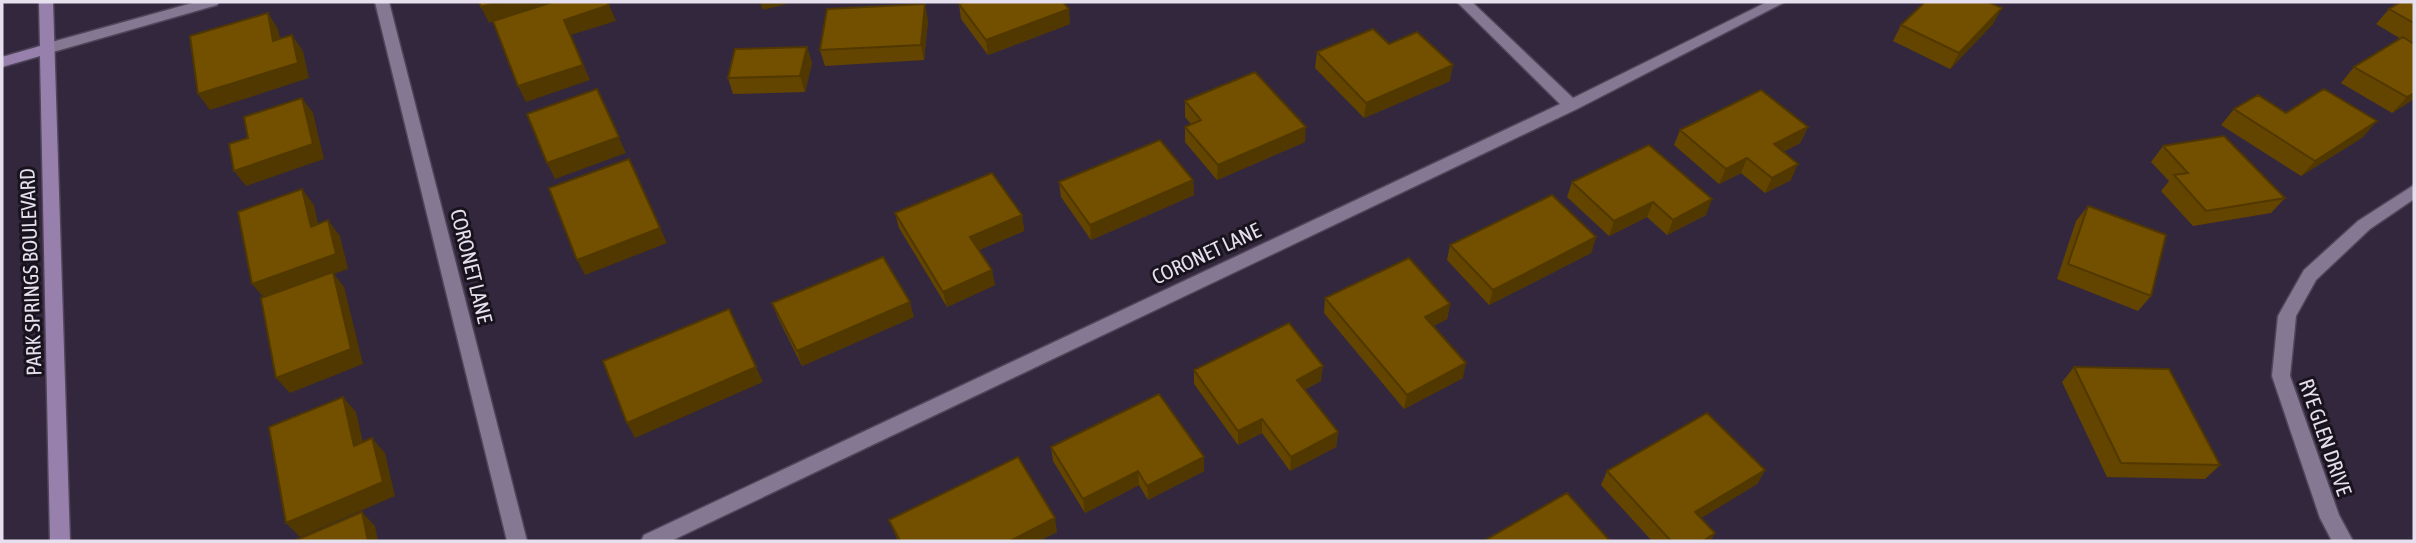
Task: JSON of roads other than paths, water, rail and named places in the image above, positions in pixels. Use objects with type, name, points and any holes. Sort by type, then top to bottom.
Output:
[{"type":"main road","name":"PARK SPRINGS BOULEVARD","points":[[46,2],[60,541]]},
{"type":"main road","points":[[2,62],[46,49]]},
{"type":"street","points":[[46,49],[212,2]]},
{"type":"street","name":"CORONET LANE","points":[[382,2],[517,541]]},
{"type":"street","points":[[1464,2],[1572,105]]},
{"type":"street","name":"CORONET LANE","points":[[651,541],[1572,105],[1778,2]]},
{"type":"street","name":"RYE GLEN DRIVE","points":[[2343,541],[2330,518],[2281,376],[2287,316],[2310,275],[2364,225],[2414,191]]}]
